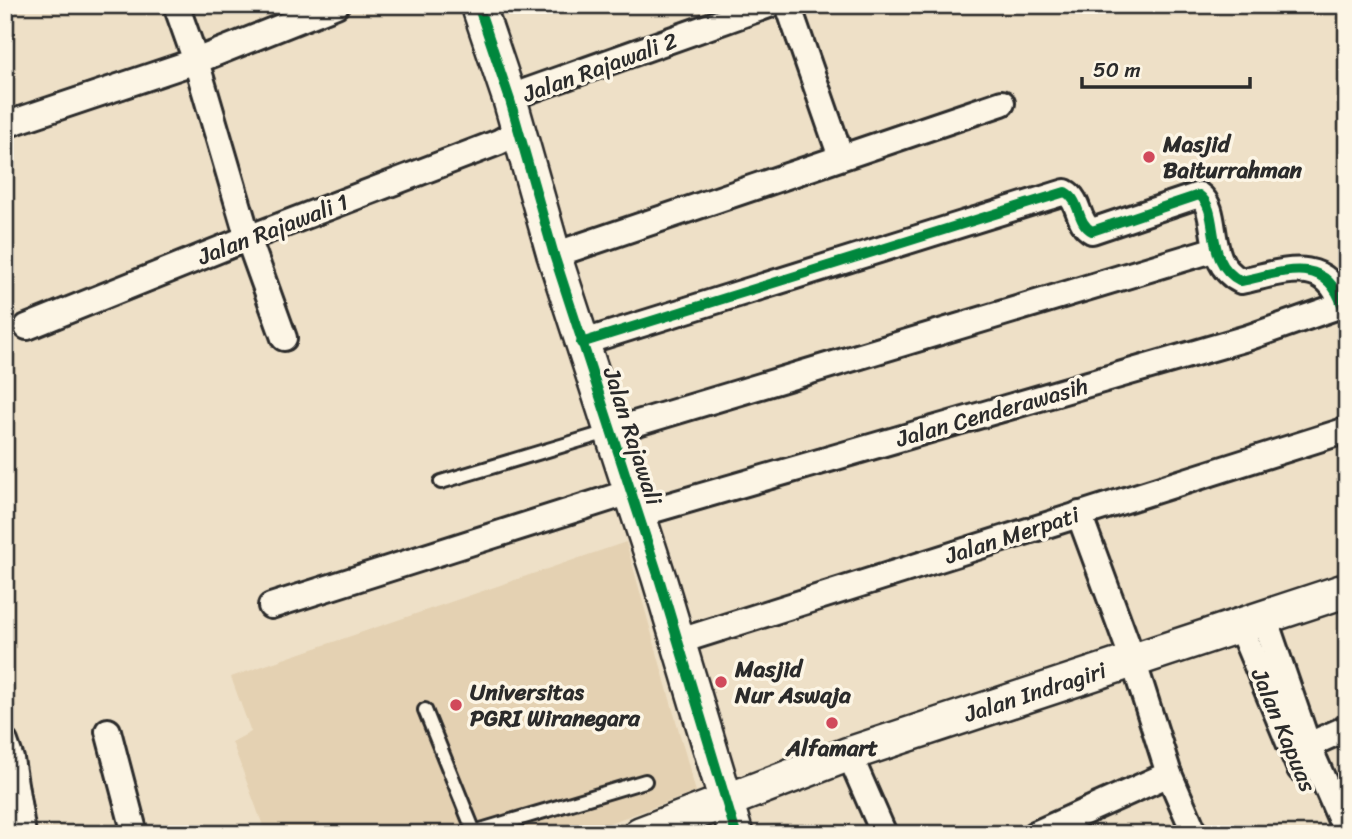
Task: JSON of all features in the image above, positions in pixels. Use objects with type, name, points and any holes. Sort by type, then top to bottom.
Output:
[{"type":"street","points":[[176,5],[196,61],[248,238],[284,338]]},
{"type":"street","points":[[5,125],[196,61],[336,5]]},
{"type":"street","name":"Jalan Rajawali","points":[[478,5],[510,100],[581,343],[659,578],[736,834]]},
{"type":"street","name":"Jalan Rajawali 2","points":[[510,100],[527,91],[769,5]]},
{"type":"street","points":[[788,5],[841,158]]},
{"type":"street","points":[[554,255],[1002,103]]},
{"type":"street","name":"Jalan Rajawali 1","points":[[27,327],[248,238],[499,142],[519,131]]},
{"type":"street","points":[[581,343],[1065,192],[1073,198],[1083,223],[1092,231],[1199,195],[1208,206],[1216,250],[1228,273],[1241,281],[1290,271],[1316,272],[1334,285],[1344,304]]},
{"type":"street","points":[[611,431],[1216,250]]},
{"type":"street","name":"Jalan Cenderawasih","points":[[271,606],[633,503],[1247,338],[1344,304]]},
{"type":"street","name":"Jalan Merpati","points":[[677,642],[1347,430]]},
{"type":"street","points":[[1079,514],[1133,660],[1169,774],[1195,834]]},
{"type":"street","name":"Jalan Indragiri","points":[[640,834],[849,754],[1347,590]]},
{"type":"street","name":"Jalan Kapuas","points":[[1252,622],[1300,748],[1329,834]]},
{"type":"street","points":[[1300,748],[1347,728]]},
{"type":"street","points":[[108,731],[135,834]]},
{"type":"street","points":[[5,742],[11,759],[23,834]]},
{"type":"street","name":"Jalan Kapuas","points":[[1300,748],[1347,834]]},
{"type":"street","points":[[849,754],[884,834]]},
{"type":"street","points":[[1035,834],[1169,774]]},
{"type":"lane","points":[[441,482],[611,431]]},
{"type":"lane","points":[[425,710],[475,833],[645,781]]},
{"type":"shaded area","name":"Universitas PGRI Wiranegara","points":[[626,542],[696,792],[579,834],[266,834],[232,742],[251,732],[231,677]]},
{"type":"cycle path","points":[[478,5],[510,100],[554,255],[659,578],[736,834]]},
{"type":"cycle path","points":[[581,343],[1065,192],[1074,200],[1083,223],[1092,231],[1199,195],[1210,213],[1217,250],[1229,273],[1241,281],[1286,271],[1313,272],[1325,278],[1342,305]]},
{"type":"place","name":"Masjid Baiturrahman","points":[[1149,157]]},
{"type":"place","name":"Masjid Nur Aswaja","points":[[721,682]]},
{"type":"place","name":"Universitas PGRI Wiranegara","points":[[456,705]]},
{"type":"place","name":"Alfamart","points":[[832,723]]}]
